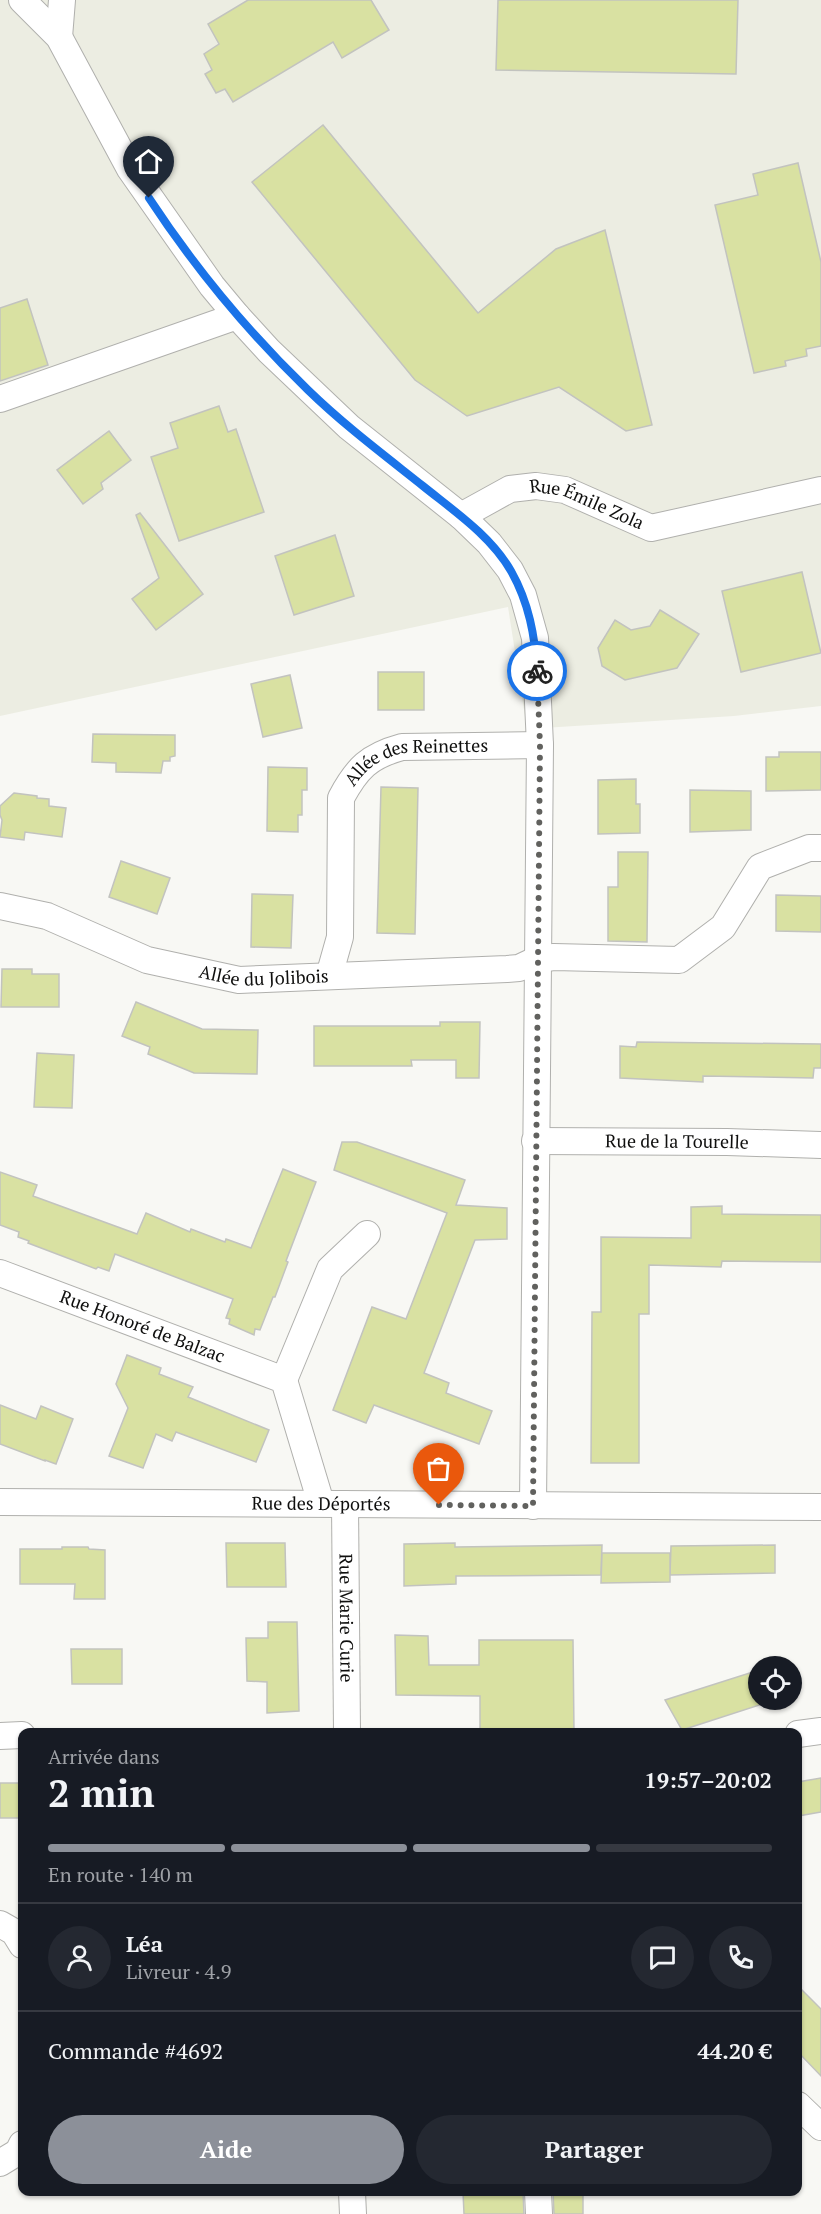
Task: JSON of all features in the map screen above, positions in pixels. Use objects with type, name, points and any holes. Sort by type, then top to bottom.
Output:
[{"type":"street","points":[[22,0],[59,37],[130,169],[158,212],[237,316],[269,351],[349,427],[461,516],[489,543],[510,570],[523,595],[535,638],[540,745],[533,1506]]},
{"type":"street","points":[[59,37],[62,0]]},
{"type":"street","points":[[0,399],[237,316]]},
{"type":"street","name":"Rue Émile Zola","points":[[461,516],[510,489],[536,486],[565,490],[651,528],[821,490]]},
{"type":"street","name":"Allée des Reinettes","points":[[329,976],[340,937],[341,798],[351,779],[366,762],[382,752],[402,747],[540,745]]},
{"type":"street","name":"Allée du Jolibois","points":[[0,906],[48,916],[147,960],[239,980],[507,969],[519,968],[538,959],[679,960],[723,927],[760,867],[809,848],[821,848]]},
{"type":"street","name":"Rue de la Tourelle","points":[[535,1141],[727,1142],[821,1146]]},
{"type":"street","points":[[333,1504],[284,1380],[330,1269],[367,1234]]},
{"type":"street","name":"Rue Honoré de Balzac","points":[[0,1274],[284,1380]]},
{"type":"street","name":"Rue des Déportés","points":[[0,1502],[821,1508]]},
{"type":"street","name":"Rue Marie Curie","points":[[333,1504],[347,1728]]},
{"type":"street","points":[[802,1733],[821,1731]]},
{"type":"street","points":[[0,1736],[18,1735]]},
{"type":"street","points":[[0,1924],[14,1932],[18,1939]]},
{"type":"street","points":[[802,2109],[821,2127]]},
{"type":"street","points":[[0,2163],[18,2152]]},
{"type":"street","points":[[352,2196],[353,2214]]},
{"type":"street","points":[[538,2196],[539,2214]]},
{"type":"shaded area","points":[[0,0],[821,0],[821,706],[734,716],[527,729],[508,607],[0,716]]},
{"type":"building","points":[[248,0],[371,0],[389,30],[342,58],[333,42],[233,102],[225,89],[216,93],[205,74],[212,70],[204,54],[219,44],[208,24]]},
{"type":"building","points":[[498,0],[738,0],[736,74],[496,70]]},
{"type":"building","points":[[323,125],[478,313],[556,249],[605,230],[652,425],[626,431],[559,387],[467,416],[415,380],[252,182]]},
{"type":"building","points":[[798,163],[821,262],[821,346],[806,349],[807,356],[785,361],[786,366],[754,373],[715,205],[758,195],[753,174]]},
{"type":"building","points":[[27,299],[48,365],[0,381],[0,308]]},
{"type":"building","points":[[219,406],[228,432],[236,429],[264,512],[179,541],[151,457],[178,448],[170,423]]},
{"type":"building","points":[[109,431],[131,460],[101,483],[103,489],[83,504],[57,470]]},
{"type":"building","points":[[140,513],[203,594],[156,630],[132,599],[159,578],[136,515]]},
{"type":"building","points":[[335,535],[354,596],[294,615],[275,556]]},
{"type":"building","points":[[802,572],[821,653],[741,672],[722,591]]},
{"type":"building","points":[[660,610],[699,634],[677,668],[625,680],[602,666],[598,648],[615,620],[631,630],[650,626]]},
{"type":"building","points":[[378,672],[424,672],[424,710],[378,710]]},
{"type":"building","points":[[290,675],[302,728],[263,737],[251,684]]},
{"type":"building","points":[[93,734],[175,735],[175,756],[170,757],[170,761],[163,761],[161,773],[116,772],[116,763],[92,762]]},
{"type":"building","points":[[779,752],[821,752],[821,790],[766,791],[766,757],[779,757]]},
{"type":"building","points":[[268,767],[307,768],[307,790],[302,790],[302,815],[298,815],[298,832],[267,831]]},
{"type":"building","points":[[636,779],[636,804],[640,804],[640,833],[598,834],[598,780]]},
{"type":"building","points":[[381,787],[418,788],[415,934],[377,933]]},
{"type":"building","points":[[690,790],[751,791],[751,830],[690,832]]},
{"type":"building","points":[[14,793],[49,799],[49,806],[66,808],[62,837],[25,832],[24,840],[0,837],[2,820],[0,806]]},
{"type":"building","points":[[618,852],[648,852],[647,942],[608,941],[608,887],[618,887]]},
{"type":"building","points":[[121,861],[170,878],[157,914],[109,897]]},
{"type":"building","points":[[252,894],[293,895],[291,948],[251,947]]},
{"type":"building","points":[[776,895],[821,896],[821,932],[776,931]]},
{"type":"building","points":[[2,969],[32,969],[32,974],[59,974],[59,1007],[1,1007]]},
{"type":"building","points":[[136,1002],[202,1029],[258,1030],[257,1074],[194,1073],[148,1054],[150,1047],[122,1036]]},
{"type":"building","points":[[440,1022],[480,1022],[479,1078],[456,1078],[456,1060],[411,1060],[412,1066],[314,1066],[314,1026],[440,1026]]},
{"type":"building","points":[[637,1042],[821,1044],[821,1068],[814,1068],[813,1078],[703,1076],[703,1082],[620,1078],[620,1046],[636,1047]]},
{"type":"building","points":[[37,1053],[74,1055],[72,1108],[34,1107]]},
{"type":"building","points":[[342,1142],[357,1142],[465,1180],[456,1205],[507,1208],[507,1239],[475,1240],[424,1373],[449,1383],[446,1393],[492,1411],[479,1444],[374,1405],[366,1423],[333,1410],[372,1307],[406,1319],[447,1213],[334,1170]]},
{"type":"building","points":[[283,1169],[316,1182],[275,1297],[273,1297],[260,1330],[255,1329],[254,1335],[229,1324],[230,1319],[226,1318],[233,1299],[115,1254],[109,1271],[98,1267],[96,1269],[28,1243],[29,1241],[18,1237],[19,1232],[0,1225],[0,1172],[37,1185],[33,1196],[137,1234],[146,1213],[190,1232],[191,1229],[225,1242],[226,1239],[251,1248]]},
{"type":"building","points":[[722,1206],[722,1214],[821,1215],[821,1262],[722,1261],[721,1267],[649,1265],[649,1314],[639,1314],[639,1463],[591,1463],[592,1312],[601,1312],[601,1237],[691,1238],[691,1207]]},
{"type":"building","points":[[127,1355],[161,1368],[159,1374],[193,1387],[188,1397],[269,1430],[256,1462],[176,1432],[172,1441],[156,1434],[143,1468],[109,1456],[128,1408],[116,1384]]},
{"type":"building","points":[[0,1405],[36,1419],[41,1406],[73,1419],[56,1464],[0,1444]]},
{"type":"building","points":[[226,1543],[285,1543],[286,1587],[227,1587]]},
{"type":"building","points":[[455,1543],[455,1547],[602,1545],[601,1575],[456,1576],[456,1584],[404,1586],[404,1544]]},
{"type":"building","points":[[775,1545],[775,1573],[670,1575],[671,1546]]},
{"type":"building","points":[[62,1547],[88,1547],[105,1550],[105,1599],[74,1599],[75,1584],[20,1584],[20,1549],[62,1549]]},
{"type":"building","points":[[602,1553],[670,1553],[670,1582],[601,1583]]},
{"type":"building","points":[[268,1622],[297,1622],[299,1711],[267,1713],[267,1682],[247,1681],[246,1638],[268,1638]]},
{"type":"building","points":[[395,1635],[428,1636],[429,1665],[479,1665],[479,1640],[573,1640],[574,1728],[480,1728],[480,1696],[396,1695]]},
{"type":"building","points":[[71,1649],[122,1649],[122,1684],[72,1684]]},
{"type":"building","points":[[748,1674],[748,1709],[688,1728],[681,1728],[665,1700]]},
{"type":"building","points":[[821,1778],[821,1812],[802,1815],[802,1781]]},
{"type":"building","points":[[0,1783],[18,1783],[18,1818],[0,1818]]},
{"type":"building","points":[[802,1990],[821,2009],[821,2076],[802,2056]]},
{"type":"building","points":[[463,2196],[523,2196],[524,2214],[464,2214]]},
{"type":"building","points":[[553,2196],[583,2196],[583,2214],[554,2214]]},
{"type":"way so far","points":[[439,1505],[533,1506],[540,745],[537,671]]},
{"type":"route","points":[[149,198],[212,286],[269,351],[349,427],[461,516],[489,543],[510,570],[523,595],[535,638],[537,671]]}]
